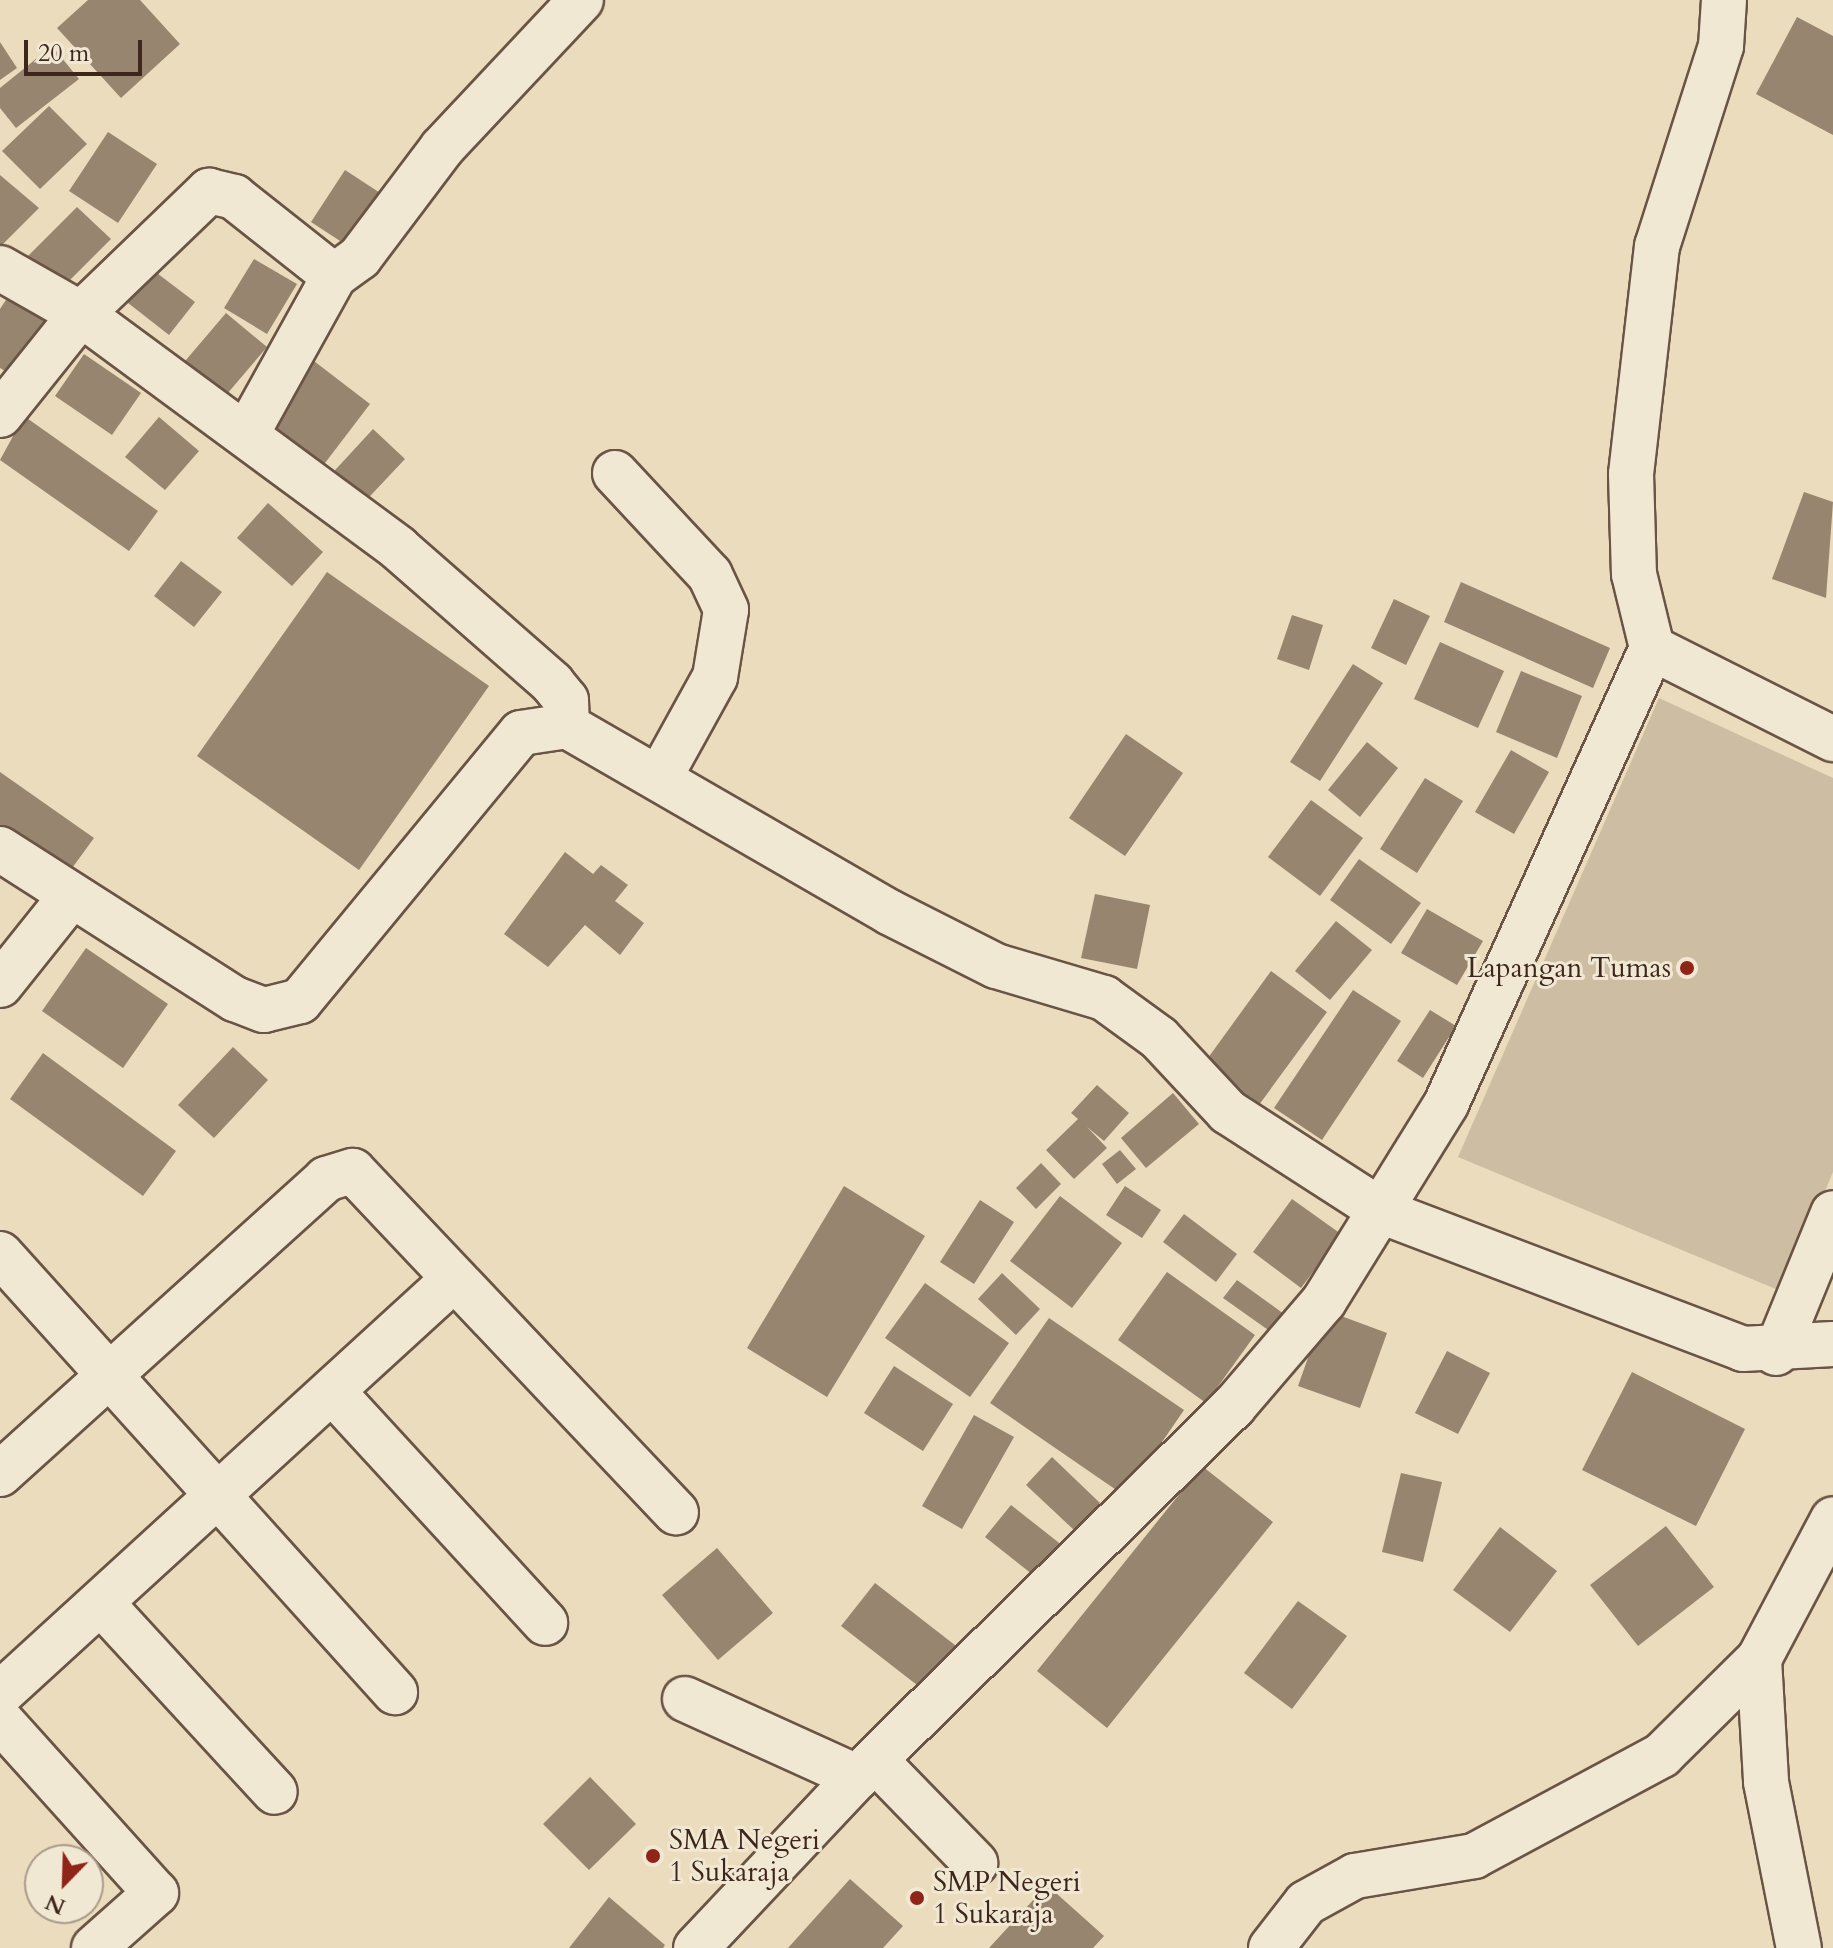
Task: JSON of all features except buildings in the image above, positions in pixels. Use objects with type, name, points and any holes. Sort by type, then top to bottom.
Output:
[{"type":"street","points":[[246,435],[334,276],[360,257],[442,148],[581,0]]},
{"type":"street","points":[[696,1948],[866,1769],[1234,1406],[1324,1301],[1383,1212],[1484,1028],[1652,648],[1634,574],[1634,445],[1657,246],[1721,46],[1724,0]]},
{"type":"street","points":[[0,415],[81,314],[209,191],[234,197],[334,276]]},
{"type":"street","points":[[0,268],[81,314],[398,548],[552,683],[566,700],[567,726]]},
{"type":"street","points":[[615,473],[710,575],[726,610],[715,677],[661,775]]},
{"type":"street","points":[[1652,648],[1833,739]]},
{"type":"street","points":[[0,849],[235,999],[264,1010],[300,1001],[521,733],[567,726],[661,775],[942,939],[996,966],[1104,998],[1159,1038],[1228,1112],[1383,1212],[1657,1322],[1776,1353],[1833,1344]]},
{"type":"street","points":[[0,985],[71,896]]},
{"type":"street","points":[[0,1474],[326,1179],[353,1171],[676,1512]]},
{"type":"street","points":[[1776,1353],[1833,1213]]},
{"type":"street","points":[[1,1256],[395,1692]]},
{"type":"street","points":[[0,1694],[454,1279]]},
{"type":"street","points":[[332,1391],[545,1623]]},
{"type":"street","points":[[1271,1948],[1306,1903],[1355,1876],[1474,1856],[1662,1755],[1759,1659],[1833,1519]]},
{"type":"street","points":[[102,1604],[275,1792]]},
{"type":"street","points":[[1759,1659],[1766,1782],[1799,1948]]},
{"type":"street","points":[[685,1699],[866,1769],[975,1863]]},
{"type":"street","points":[[0,1720],[156,1893],[94,1948]]},
{"type":"shaded area","name":"Lapangan Tumas","points":[[1659,698],[1833,778],[1833,1172],[1783,1292],[1458,1157]]},
{"type":"place","name":"Lapangan Tumas","points":[[1687,968]]},
{"type":"place","name":"SMA Negeri 1 Sukaraja","points":[[653,1856]]},
{"type":"place","name":"SMP Negeri 1 Sukaraja","points":[[917,1898]]}]
